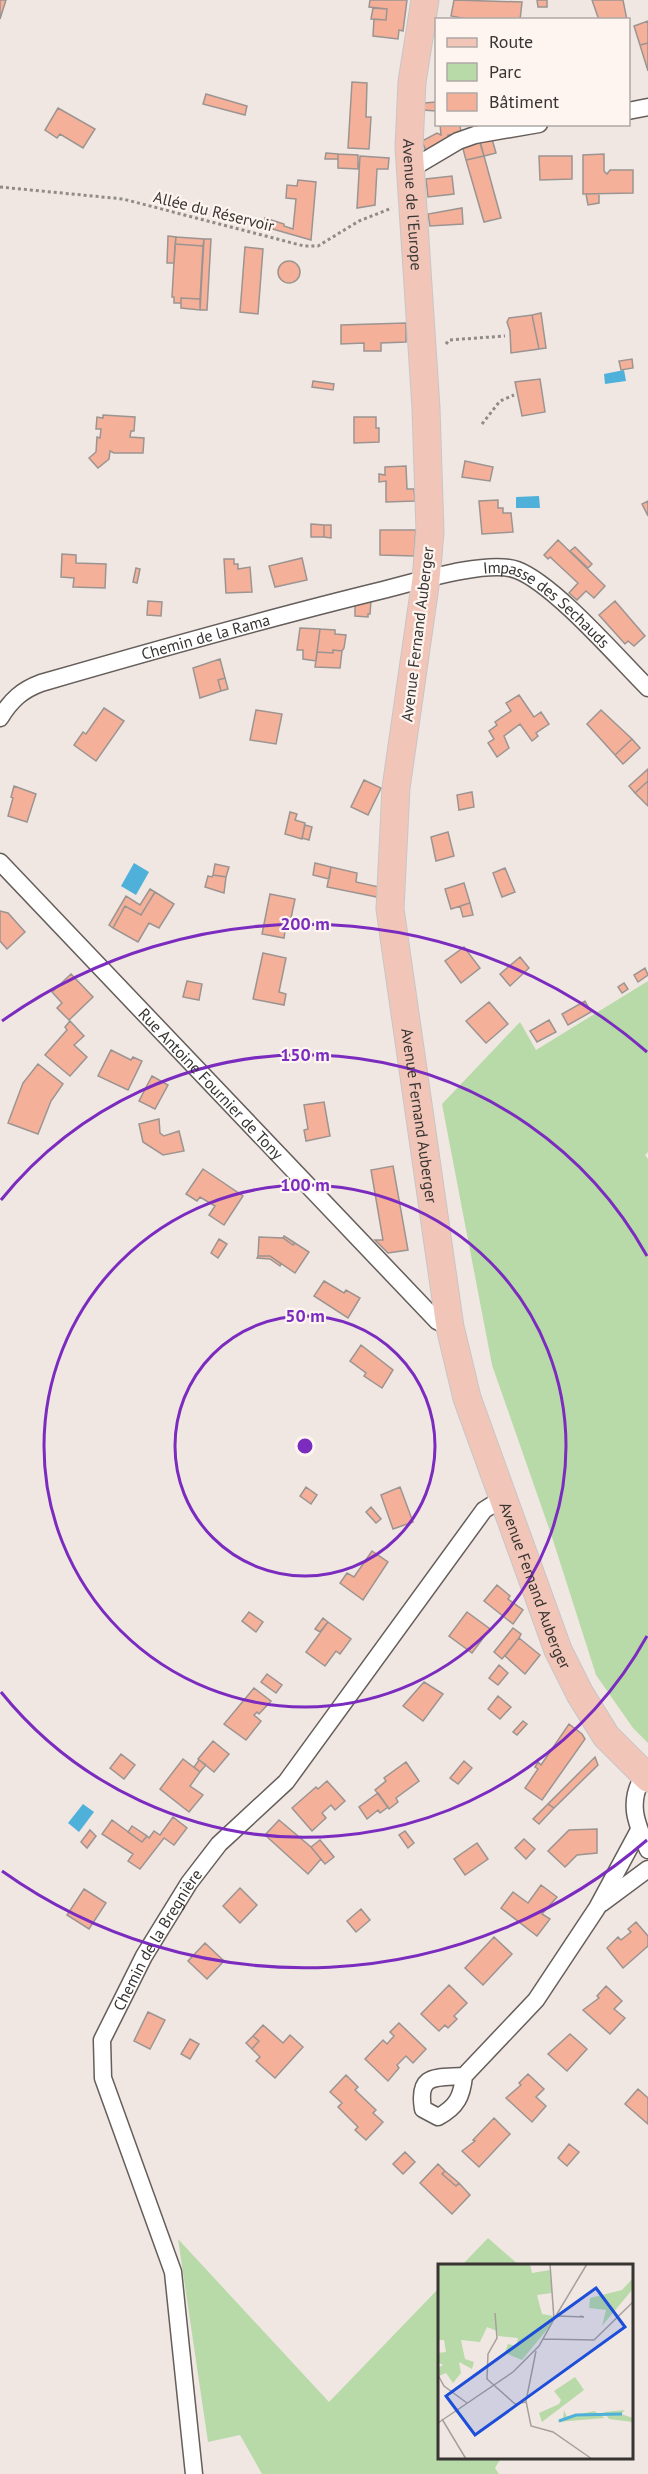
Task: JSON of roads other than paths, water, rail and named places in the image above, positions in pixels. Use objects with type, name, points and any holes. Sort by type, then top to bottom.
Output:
[{"type":"main road","name":"Avenue de l'Europe","points":[[425,0],[412,82],[410,170],[426,408]]},
{"type":"main road","name":"Avenue Fernand Auberger","points":[[426,408],[430,532],[426,579],[396,788],[390,909],[450,1327],[467,1398],[558,1650],[580,1694],[606,1736],[646,1776]]},
{"type":"street","points":[[630,111],[648,107]]},
{"type":"street","points":[[410,170],[459,141],[475,135],[527,126]]},
{"type":"street","name":"Impasse des Sechauds","points":[[426,579],[495,566],[517,570],[559,599],[648,688]]},
{"type":"street","name":"Chemin de la Rama","points":[[0,718],[17,696],[27,688],[41,683],[254,621],[426,579]]},
{"type":"street","name":"Rue Antoine Fournier de Tony","points":[[0,862],[437,1321],[450,1327]]},
{"type":"street","name":"Chemin de la Bregnière","points":[[194,2474],[173,2272],[103,2078],[102,2040],[144,1956],[189,1883],[219,1844],[286,1782],[484,1510],[503,1498]]},
{"type":"street","points":[[646,1776],[633,1798],[639,1830],[648,1850]]},
{"type":"street","points":[[464,2076],[536,2000],[597,1908],[639,1830]]},
{"type":"street","points":[[597,1908],[648,1869]]},
{"type":"water","points":[[624,370],[626,381],[605,384],[604,374]]},
{"type":"water","points":[[539,496],[540,508],[516,508],[516,497]]},
{"type":"water","points":[[134,863],[149,872],[136,895],[121,886]]},
{"type":"water","points":[[83,1804],[94,1812],[79,1832],[68,1823]]}]
